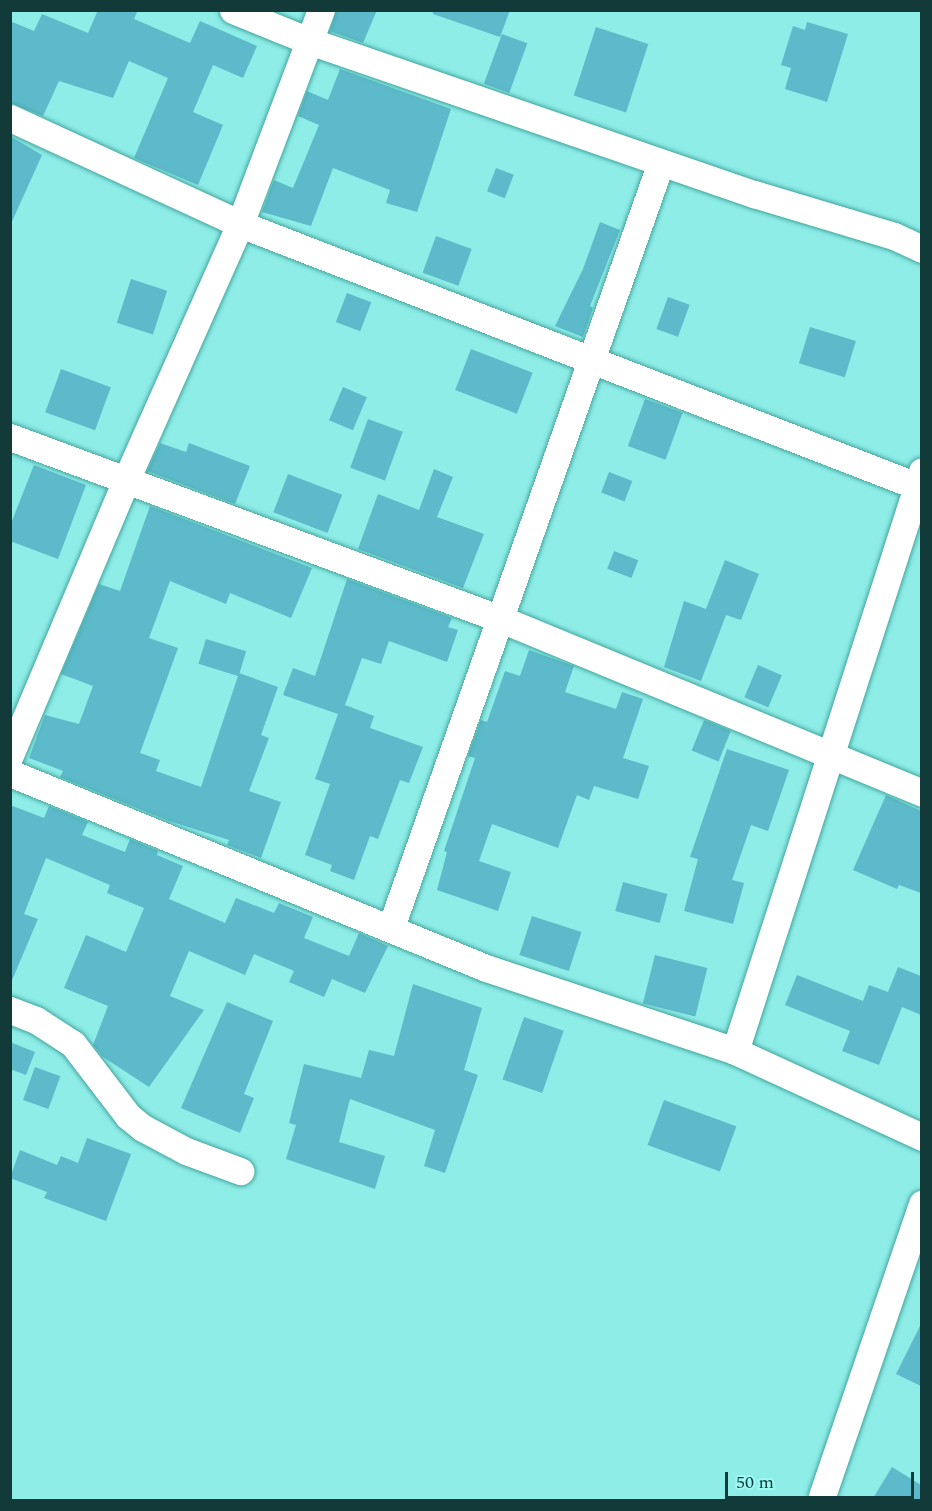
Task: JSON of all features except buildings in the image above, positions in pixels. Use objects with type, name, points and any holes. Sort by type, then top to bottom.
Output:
[{"type":"street","points":[[233,10],[309,41],[661,162],[894,236],[921,249]]},
{"type":"street","points":[[10,755],[126,480],[240,224],[321,10]]},
{"type":"street","points":[[10,118],[240,224],[590,359],[919,479],[735,1051]]},
{"type":"street","points":[[391,927],[498,618],[661,162]]},
{"type":"street","points":[[10,437],[498,618],[921,793]]},
{"type":"street","points":[[10,773],[391,927],[486,968],[735,1051],[921,1137]]},
{"type":"street","points":[[10,1010],[36,1020],[72,1044],[128,1116],[143,1128],[186,1151],[240,1171]]},
{"type":"street","points":[[822,1496],[921,1204]]}]
